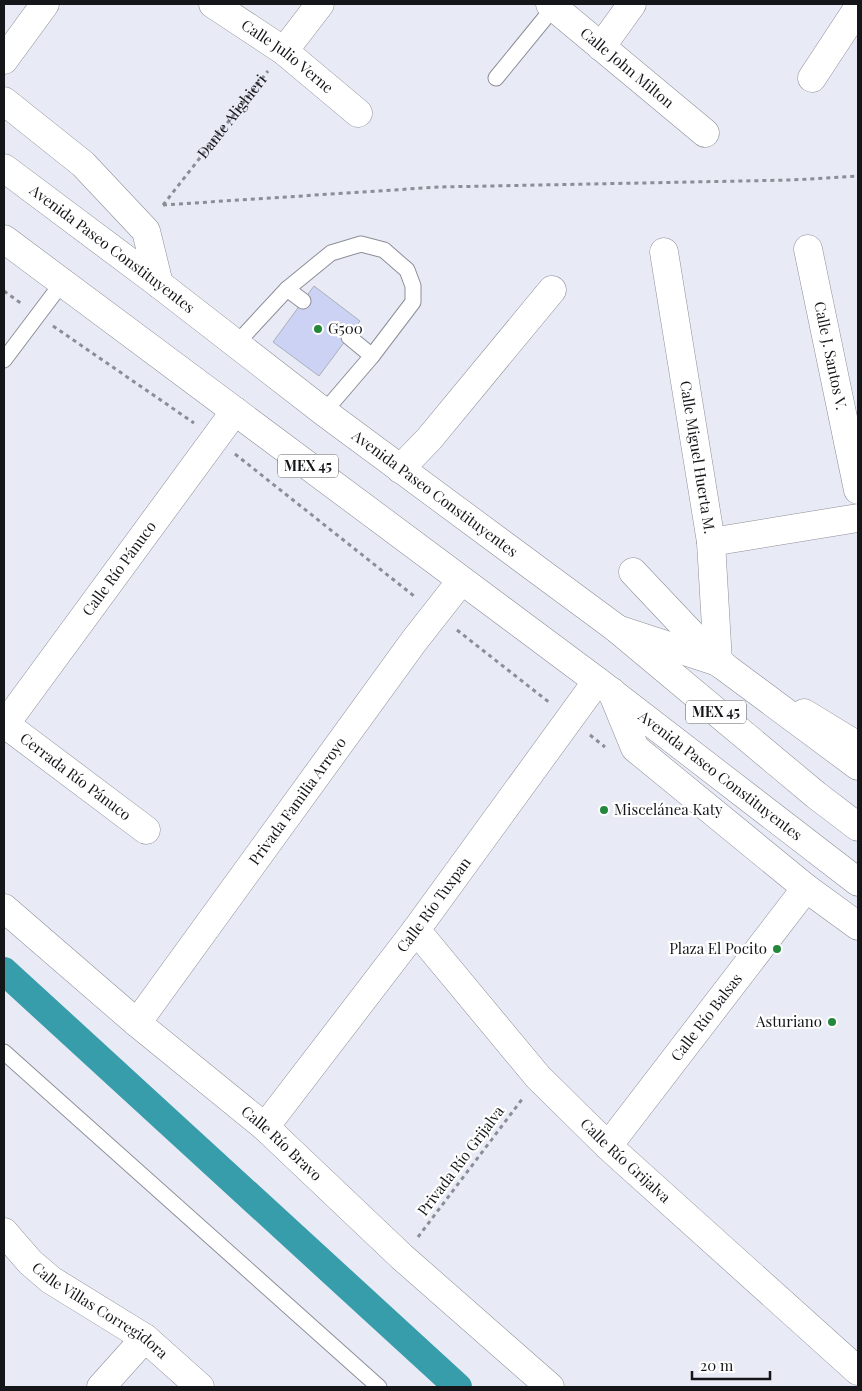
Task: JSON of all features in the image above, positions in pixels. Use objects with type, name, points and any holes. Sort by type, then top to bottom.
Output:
[{"type":"main road","points":[[4,60],[46,4]]},
{"type":"main road","name":"Calle Julio Verne","points":[[213,4],[284,51],[358,113]]},
{"type":"main road","points":[[284,51],[320,4]]},
{"type":"main road","points":[[601,47],[632,4]]},
{"type":"main road","name":"Calle John Milton","points":[[552,5],[705,133]]},
{"type":"main road","points":[[812,78],[858,8]]},
{"type":"main road","points":[[4,101],[83,164],[146,231],[160,284]]},
{"type":"main road","name":"Avenida Paseo Constituyentes","points":[[4,168],[160,284],[324,412],[616,628],[816,795],[858,827]]},
{"type":"main road","name":"Avenida Paseo Constituyentes","points":[[4,240],[460,581],[604,686],[858,882]]},
{"type":"main road","name":"Calle J. Santos V.","points":[[808,249],[858,490]]},
{"type":"main road","name":"Calle Miguel Huerta M.","points":[[664,252],[711,542],[718,662]]},
{"type":"main road","points":[[400,469],[429,439],[552,290]]},
{"type":"main road","name":"Calle Río Pánuco","points":[[4,725],[235,411]]},
{"type":"main road","points":[[711,542],[858,518]]},
{"type":"main road","points":[[633,572],[718,662],[858,766]]},
{"type":"main road","name":"Privada Familia Arroyo","points":[[137,1023],[414,641],[460,581]]},
{"type":"main road","points":[[616,628],[718,662],[858,746]]},
{"type":"main road","points":[[604,686],[635,748],[806,888],[858,926]]},
{"type":"main road","name":"Calle Río Tuxpan","points":[[265,1127],[604,686]]},
{"type":"main road","name":"Cerrada Río Pánuco","points":[[4,725],[146,830]]},
{"type":"main road","name":"Calle Río Balsas","points":[[608,1146],[806,888]]},
{"type":"main road","name":"Calle Río Bravo","points":[[4,908],[137,1023],[265,1127],[402,1257],[550,1387]]},
{"type":"main road","name":"Calle Río Grijalva","points":[[416,930],[538,1077],[608,1146],[858,1371]]},
{"type":"main road","name":"Calle Villas Corregidora","points":[[4,1232],[30,1262],[51,1280],[145,1338],[200,1387]]},
{"type":"main road","points":[[101,1387],[145,1338]]},
{"type":"lane","points":[[496,78],[552,5]]},
{"type":"lane","points":[[236,344],[287,289],[331,253],[362,244],[384,250],[407,270],[413,286],[413,302],[372,356],[324,412]]},
{"type":"lane","points":[[4,360],[62,283]]},
{"type":"lane","points":[[287,289],[303,301]]},
{"type":"lane","points":[[348,337],[372,356]]},
{"type":"lane","points":[[4,1052],[379,1387]]},
{"type":"path","name":"Dante Alighieri","points":[[146,231],[163,205],[284,51]]},
{"type":"path","points":[[163,205],[439,187],[772,181],[858,176]]},
{"type":"path","name":"Privada Río Grijalva","points":[[402,1257],[538,1077]]},
{"type":"building","name":"G500","points":[[314,286],[360,321],[319,376],[273,342]]},
{"type":"waterway","points":[[4,971],[458,1387]]},
{"type":"place","name":"G500","points":[[318,329]]},
{"type":"place","name":"Miscelánea Katy","points":[[604,810]]},
{"type":"place","name":"Plaza El Pocito","points":[[777,949]]},
{"type":"place","name":"Asturiano","points":[[832,1022]]}]
